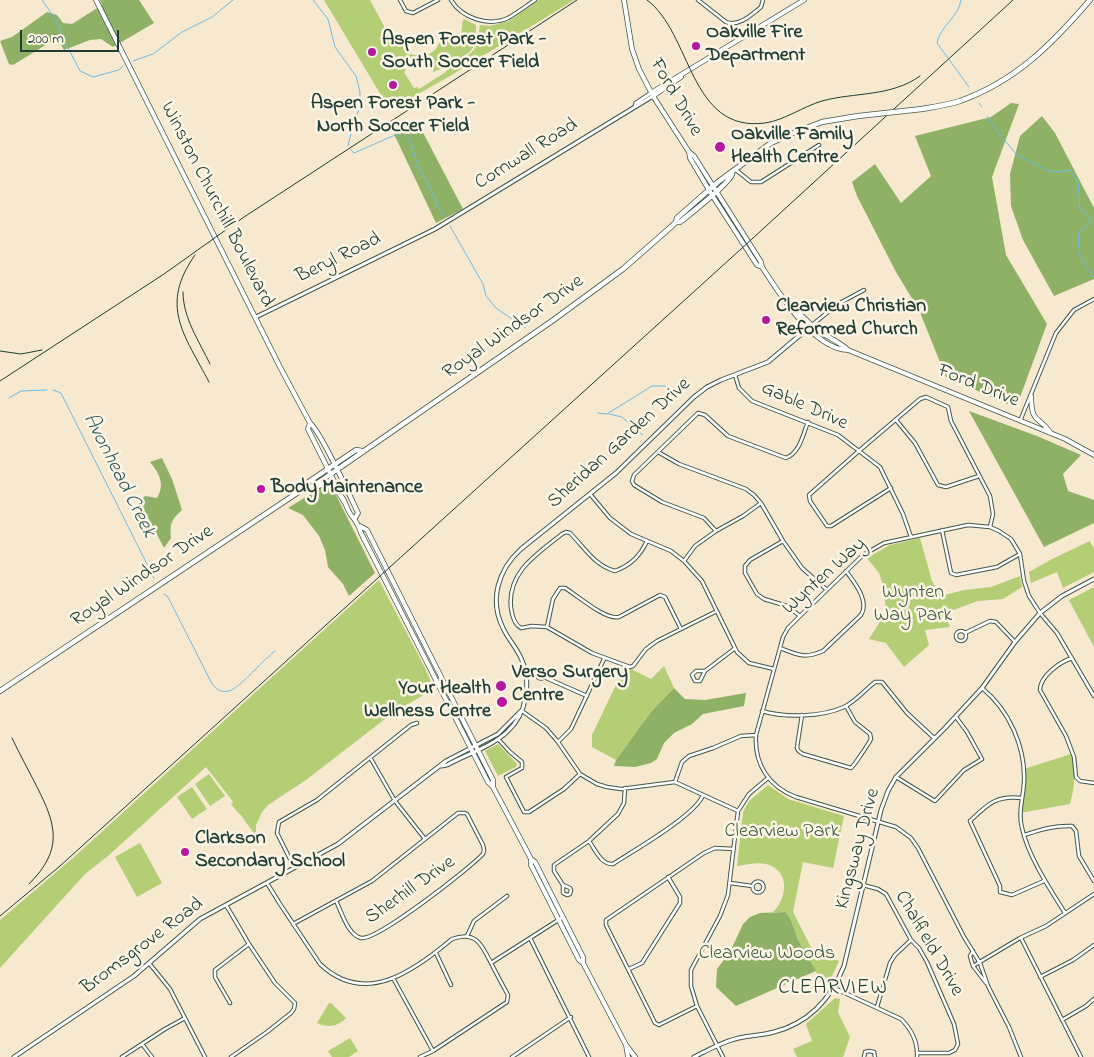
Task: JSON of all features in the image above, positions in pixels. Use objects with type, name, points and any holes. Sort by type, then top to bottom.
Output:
[{"type":"main road","name":"Winston Churchill Boulevard","points":[[96,0],[310,423],[314,426],[337,470],[358,513],[355,518]]},
{"type":"main road","name":"Ford Drive","points":[[624,0],[636,61],[652,94],[689,152],[694,156],[761,262],[762,267],[792,309],[794,315],[848,350],[1065,439],[1094,456]]},
{"type":"main road","name":"Cornwall Road","points":[[652,94],[692,67],[804,0]]},
{"type":"main road","name":"Royal Windsor Drive","points":[[309,489],[561,315],[623,269],[713,186],[758,152],[788,135],[822,122],[922,109],[958,101],[978,94],[1021,69],[1058,36],[1090,0]]},
{"type":"main road","name":"Ford Drive","points":[[689,152],[690,158],[712,195],[757,265],[762,267]]},
{"type":"main road","name":"Royal Windsor Drive","points":[[676,222],[680,222],[712,195],[731,178],[734,172]]},
{"type":"main road","points":[[1031,396],[1031,412],[1035,419],[1047,427],[1052,434]]},
{"type":"main road","name":"Winston Churchill Boulevard","points":[[310,423],[308,429],[330,474],[352,516],[366,530],[477,747],[493,780],[493,787]]},
{"type":"main road","name":"Royal Windsor Drive","points":[[0,691],[303,489],[304,485],[356,450],[362,451]]},
{"type":"main road","points":[[303,489],[313,489],[320,484],[329,484],[337,489],[344,501]]},
{"type":"main road","name":"Winston Churchill Boulevard","points":[[360,526],[361,534],[488,782],[493,787],[534,862],[583,956],[583,963]]},
{"type":"main road","name":"Winston Churchill Boulevard","points":[[531,859],[531,865],[579,960],[583,963],[626,1045],[635,1057]]},
{"type":"main road","name":"Winston Churchill Boulevard","points":[[626,1045],[628,1057]]},
{"type":"street","points":[[400,0],[406,11],[413,13],[438,0]]},
{"type":"street","points":[[451,0],[462,13],[474,19],[487,21],[508,18],[535,0]]},
{"type":"street","points":[[698,0],[731,24],[740,22],[761,8],[763,0]]},
{"type":"street","name":"Cornwall Road","points":[[434,229],[652,94]]},
{"type":"street","points":[[734,172],[751,182],[761,182],[819,145]]},
{"type":"street","name":"Beryl Road","points":[[256,317],[434,229]]},
{"type":"street","name":"Sheridan Garden Drive","points":[[477,747],[498,739],[515,724],[522,711],[526,693],[525,669],[499,617],[496,596],[499,582],[506,566],[514,555],[625,464],[694,397],[707,387],[768,362],[838,304],[864,290]]},
{"type":"street","points":[[1020,421],[1056,333],[1068,315],[1094,299]]},
{"type":"street","name":"Gable Drive","points":[[735,375],[739,388],[752,401],[838,435],[880,467],[903,514],[911,537]]},
{"type":"street","points":[[891,488],[831,526],[827,526],[810,501],[809,495],[922,398],[926,397],[945,405],[950,410],[951,421],[992,504],[993,514],[990,527]]},
{"type":"street","points":[[716,531],[704,518],[662,502],[632,483],[634,475],[695,415],[700,413],[705,415],[728,436],[786,458],[793,454],[799,446],[808,422]]},
{"type":"street","points":[[896,420],[915,443],[938,485],[946,487],[979,476]]},
{"type":"street","points":[[658,452],[679,464],[746,489],[754,494],[802,568],[826,589]]},
{"type":"street","points":[[590,494],[614,522],[631,534],[671,551],[684,561],[702,581],[734,649],[744,660],[774,669]]},
{"type":"street","points":[[684,561],[695,546],[761,503]]},
{"type":"street","name":"Wynten Way","points":[[988,986],[980,963],[911,838],[896,827],[790,795],[778,788],[768,778],[758,759],[756,735],[780,648],[788,628],[863,555],[884,543],[977,524],[999,531],[1011,540],[1020,554]]},
{"type":"street","points":[[942,530],[952,573],[956,575],[997,567],[1020,554],[1024,581],[1029,596],[1057,633],[1094,696]]},
{"type":"street","points":[[647,541],[636,559],[615,571],[589,556],[572,535],[566,532],[530,559],[514,580],[510,598],[511,610],[520,628],[532,626],[547,627],[604,659],[630,668],[646,649],[717,611]]},
{"type":"street","points":[[784,541],[750,560],[745,566],[745,573],[757,594],[764,599],[787,606],[800,616]]},
{"type":"street","points":[[780,648],[805,656],[823,651],[861,615],[864,611],[861,597],[856,584],[846,571]]},
{"type":"street","name":"Kingsway Drive","points":[[694,1057],[744,1037],[773,1032],[796,1024],[820,1006],[834,988],[844,966],[878,822],[888,791],[896,777],[982,688],[1015,642],[1040,613],[1062,596],[1094,579]]},
{"type":"street","points":[[547,627],[553,599],[560,588],[565,588],[592,607],[615,618],[660,595],[666,600],[681,629]]},
{"type":"street","points":[[965,633],[966,637],[964,640],[960,641],[957,639],[956,635],[958,632],[962,631],[965,633],[990,621],[996,622],[1015,642]]},
{"type":"street","points":[[706,671],[694,672],[692,679],[697,682],[700,681],[706,671],[734,649]]},
{"type":"street","points":[[1072,658],[1054,666],[1040,685],[1040,690],[1066,736],[1074,757],[1076,777],[1080,781],[1094,783]]},
{"type":"street","points":[[558,742],[571,729],[604,659]]},
{"type":"street","points":[[544,677],[587,696]]},
{"type":"street","points":[[762,711],[782,715],[802,715],[829,711],[846,706],[875,682],[882,682],[907,713],[934,738]]},
{"type":"street","points":[[982,688],[1006,713],[1017,742],[1024,769],[1021,827],[1044,881],[1065,913]]},
{"type":"street","points":[[802,715],[797,746],[799,751],[803,754],[851,768],[855,765],[871,739],[870,734],[855,722],[846,706]]},
{"type":"street","points":[[477,747],[502,731],[522,711],[540,723],[558,742],[580,774],[597,784],[612,788],[625,788],[654,783],[675,782],[738,811]]},
{"type":"street","points":[[896,777],[935,801],[964,770],[982,758],[956,717]]},
{"type":"street","points":[[294,867],[276,833],[279,822],[317,800],[371,759],[411,725],[417,723]]},
{"type":"street","points":[[675,782],[682,762],[689,756],[741,736],[756,735]]},
{"type":"street","points":[[498,739],[522,762],[522,768],[506,777],[524,812],[529,812],[564,789],[580,774]]},
{"type":"street","name":"Bromsgrove Road","points":[[14,1057],[126,982],[200,919],[338,844],[446,761],[477,747]]},
{"type":"street","points":[[293,924],[376,878],[425,839],[395,801],[371,759]]},
{"type":"street","points":[[723,1057],[697,1006],[690,986],[691,970],[720,916],[728,895],[738,811],[749,794],[768,778]]},
{"type":"street","points":[[563,884],[563,893],[570,894],[570,888],[563,884],[554,871],[554,865],[589,841],[620,810],[624,804],[625,788]]},
{"type":"street","points":[[589,841],[604,862],[609,865],[613,864],[690,813],[702,800],[703,795]]},
{"type":"street","points":[[1022,798],[1005,797],[997,800],[988,804],[970,821],[1000,886],[1000,892],[1012,895],[1044,881]]},
{"type":"street","name":"Sherhill Drive","points":[[336,901],[351,932],[359,937],[369,938],[400,920],[481,857],[484,850],[465,812],[458,813],[425,839]]},
{"type":"street","points":[[1024,835],[1054,827],[1072,826],[1076,831],[1079,856],[1094,881]]},
{"type":"street","points":[[697,1006],[659,1025],[655,1023],[606,925],[606,920],[704,853],[715,848],[734,849]]},
{"type":"street","points":[[628,969],[642,963],[680,903],[680,897],[668,877]]},
{"type":"street","points":[[754,882],[758,882],[762,884],[763,888],[757,892],[753,890],[752,886],[754,882]]},
{"type":"street","points":[[267,883],[320,964],[339,978],[360,984],[371,984],[393,978],[436,953],[452,939],[467,936],[473,938],[482,946],[508,995],[507,1002],[433,1051],[420,1057]]},
{"type":"street","points":[[730,883],[752,886]]},
{"type":"street","name":"Chalfield Drive","points":[[863,886],[878,889],[886,894],[911,940],[919,948],[927,962],[951,1013],[958,1044],[955,1050],[949,1053],[918,1053]]},
{"type":"street","points":[[973,966],[1020,938],[1046,926],[1094,894]]},
{"type":"street","points":[[467,936],[474,921],[508,896]]},
{"type":"street","points":[[226,905],[275,983],[294,1001],[291,1012],[267,1032],[230,1057]]},
{"type":"street","points":[[491,963],[563,917]]},
{"type":"street","points":[[530,938],[589,1057]]},
{"type":"street","points":[[1020,938],[1081,1057]]},
{"type":"street","points":[[877,1007],[890,964],[895,955],[911,940]]},
{"type":"street","points":[[230,1003],[215,976],[215,970],[249,944]]},
{"type":"street","points":[[1040,977],[1074,960],[1094,945]]},
{"type":"street","points":[[973,951],[970,956],[973,966],[988,986],[1009,1027],[1021,1057]]},
{"type":"street","points":[[436,953],[451,985]]},
{"type":"street","points":[[149,963],[165,982],[205,1057]]},
{"type":"street","points":[[393,978],[433,1051]]},
{"type":"street","points":[[834,988],[901,1019],[908,1026],[916,1042],[918,1057]]},
{"type":"street","points":[[1062,1020],[1094,999]]},
{"type":"street","points":[[512,1057],[570,1017]]},
{"type":"street","points":[[122,1057],[164,1028],[185,1018]]},
{"type":"street","points":[[142,1044],[152,1057]]},
{"type":"street","points":[[864,1057],[864,1054],[869,1050],[874,1052],[875,1057]]},
{"type":"green space","points":[[100,0],[139,0],[154,23],[113,47],[101,39],[90,40],[64,50],[57,38],[13,65],[9,64],[0,41],[12,37],[47,12],[57,15],[63,23],[72,24],[102,5]]},
{"type":"green space","points":[[324,0],[370,0],[393,43],[402,43],[404,51],[410,53],[400,60],[406,70],[404,72],[414,88],[417,87],[419,89],[471,53],[476,47],[480,25],[490,26],[509,21],[539,0],[574,0],[450,76],[390,110]]},
{"type":"green space","points":[[464,19],[476,25],[476,37],[469,52],[433,72],[433,69],[412,65],[406,67],[401,60],[411,54],[419,56],[431,53],[439,43],[459,38]]},
{"type":"green space","points":[[1011,103],[1019,104],[992,177],[1006,255],[1047,324],[1019,400],[1007,404],[946,377],[919,310],[896,272],[857,196],[852,182],[875,164],[901,203],[931,176],[915,136],[991,117]]},
{"type":"green space","points":[[1042,116],[1055,133],[1094,208],[1094,279],[1054,296],[1023,240],[1011,206],[1010,174],[1020,136]]},
{"type":"green space","points":[[417,121],[463,209],[436,223],[394,134]]},
{"type":"green space","points":[[969,411],[1037,436],[1081,455],[1063,474],[1068,491],[1094,500],[1094,523],[1044,547]]},
{"type":"green space","points":[[162,458],[172,479],[182,510],[175,516],[172,522],[171,538],[164,548],[144,510],[142,499],[145,496],[157,498],[161,484],[150,462]]},
{"type":"green space","points":[[322,487],[333,489],[375,573],[349,596],[343,584],[328,567],[325,550],[319,536],[303,515],[288,508]]},
{"type":"green space","name":"Wynten Way Park","points":[[920,538],[932,581],[941,596],[964,590],[991,587],[1020,576],[1022,587],[1003,599],[978,601],[945,613],[950,627],[925,630],[929,645],[904,667],[886,643],[869,639],[886,612],[884,588],[879,573],[867,558],[890,545]]},
{"type":"green space","points":[[1090,541],[1094,549],[1094,572],[1063,588],[1057,572],[1031,583],[1029,572]]},
{"type":"green space","points":[[379,580],[434,689],[394,712],[306,780],[268,805],[262,812],[256,825],[256,836],[206,767],[108,856],[85,874],[0,968],[0,920],[74,857]]},
{"type":"green space","points":[[1094,587],[1094,647],[1069,600]]},
{"type":"green space","points":[[625,666],[651,679],[664,666],[674,688],[650,713],[616,760],[592,747],[592,735]]},
{"type":"green space","points":[[674,688],[685,699],[705,700],[746,693],[744,706],[703,714],[692,724],[674,733],[664,743],[657,759],[651,763],[635,767],[614,766],[616,760],[650,713]]},
{"type":"green space","points":[[498,744],[517,764],[516,767],[498,776],[485,751]]},
{"type":"green space","points":[[1071,754],[1074,779],[1070,804],[1020,813],[1024,769]]},
{"type":"green space","points":[[209,774],[225,796],[210,806],[195,784]]},
{"type":"green space","name":"Clearview Park","points":[[768,785],[788,799],[844,816],[833,868],[803,862],[793,912],[814,953],[839,961],[826,989],[798,940],[786,912],[773,912],[782,899],[784,892],[783,878],[779,872],[774,867],[763,863],[737,866],[743,812],[749,801]]},
{"type":"green space","points":[[192,787],[207,809],[192,819],[177,797]]},
{"type":"green space","points":[[140,843],[162,883],[137,897],[115,857]]},
{"type":"green space","name":"Clearview Woods","points":[[786,912],[798,940],[816,971],[736,1006],[716,987],[717,969],[730,952],[743,924],[750,917],[760,913]]},
{"type":"green space","points":[[835,998],[840,999],[838,1012],[850,1037],[843,1057],[797,1057],[793,1049],[812,1041],[806,1024]]},
{"type":"green space","points":[[329,1003],[346,1018],[332,1026],[325,1026],[317,1023]]},
{"type":"green space","points":[[350,1038],[358,1051],[349,1057],[332,1057],[328,1051]]},
{"type":"waterway","points":[[42,0],[56,20],[80,71],[93,77],[119,70],[123,66]]},
{"type":"waterway","points":[[133,61],[153,54],[182,32],[212,17],[233,0]]},
{"type":"waterway","points":[[313,0],[328,19],[335,47],[356,76],[360,92],[360,107],[348,146]]},
{"type":"waterway","points":[[961,0],[957,12],[942,32],[937,43],[969,87]]},
{"type":"waterway","points":[[979,103],[982,107]]},
{"type":"waterway","points":[[987,116],[1017,155],[1049,171],[1070,170],[1078,182],[1080,208],[1088,215],[1091,222],[1079,233],[1080,251],[1084,262],[1094,277]]},
{"type":"waterway","points":[[351,150],[354,153],[402,132],[409,139],[419,169],[429,184],[443,216]]},
{"type":"waterway","points":[[450,226],[483,284],[486,296],[496,308],[525,328]]},
{"type":"waterway","points":[[598,413],[607,414],[652,386],[665,386],[679,396]]},
{"type":"waterway","name":"Avonhead Creek","points":[[9,398],[21,391],[47,390]]},
{"type":"waterway","name":"Avonhead Creek","points":[[53,390],[61,393],[154,578]]},
{"type":"waterway","points":[[609,414],[622,417],[643,435]]},
{"type":"waterway","points":[[164,594],[168,597],[211,682],[217,689],[222,691],[234,689],[275,651]]},
{"type":"railway","points":[[0,381],[164,274],[244,217],[577,0]]},
{"type":"railway","points":[[647,0],[662,15],[674,35],[694,78],[706,97],[721,113],[740,122],[765,123],[822,101],[897,88],[920,76]]},
{"type":"railway","points":[[0,916],[60,866],[1013,0]]},
{"type":"railway","points":[[195,255],[184,273],[178,290],[177,305],[179,320],[184,334],[209,382]]},
{"type":"railway","points":[[183,292],[189,320],[210,364]]},
{"type":"railway","points":[[0,351],[21,354],[42,350]]},
{"type":"railway","points":[[12,738],[44,801],[52,826],[52,849],[40,872],[29,884]]},
{"type":"place","name":"Oakville Fire Department","points":[[696,46]]},
{"type":"place","name":"Aspen Forest Park - South Soccer Field","points":[[372,52]]},
{"type":"place","name":"Aspen Forest Park - North Soccer Field","points":[[393,85]]},
{"type":"place","name":"Oakville Family Health Centre","points":[[720,147]]},
{"type":"place","name":"Clearview Christian Reformed Church","points":[[766,320]]},
{"type":"place","name":"Body Maintenance","points":[[261,489]]},
{"type":"place","name":"Verso Surgery Centre","points":[[501,686]]},
{"type":"place","name":"Your Health Wellness Centre","points":[[502,702]]},
{"type":"place","name":"Clarkson Secondary School","points":[[185,852]]},
{"type":"district","name":"CLEARVIEW","points":[[833,990]]}]
